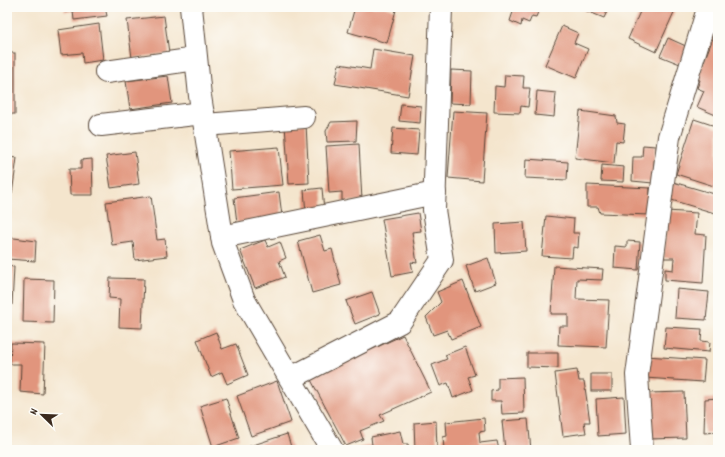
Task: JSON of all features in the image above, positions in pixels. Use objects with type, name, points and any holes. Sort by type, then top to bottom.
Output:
[{"type":"street","points":[[191,7],[196,60],[222,237],[244,300],[332,450]]},
{"type":"street","points":[[291,378],[400,322],[442,260],[434,210],[441,7]]},
{"type":"street","points":[[642,450],[637,375],[669,137],[708,13]]},
{"type":"street","points":[[106,72],[196,60]]},
{"type":"street","points":[[101,125],[204,119],[304,117]]},
{"type":"street","points":[[222,237],[435,193]]},
{"type":"building","points":[[64,7],[105,7],[107,16],[74,20],[73,11],[65,12]]},
{"type":"building","points":[[355,7],[385,7],[396,10],[387,43],[348,32]]},
{"type":"building","points":[[510,7],[540,7],[536,17],[532,16],[529,23],[522,20],[521,26],[510,21],[514,9]]},
{"type":"building","points":[[577,7],[609,7],[604,18]]},
{"type":"building","points":[[642,7],[669,7],[675,10],[656,52],[628,39]]},
{"type":"building","points":[[164,16],[169,53],[132,58],[127,20]]},
{"type":"building","points":[[99,24],[103,60],[83,63],[82,53],[61,55],[58,30]]},
{"type":"building","points":[[562,26],[578,33],[574,43],[588,49],[576,78],[545,65]]},
{"type":"building","points":[[715,33],[718,34],[718,116],[697,107],[704,91],[697,88],[700,80],[697,79]]},
{"type":"building","points":[[668,38],[688,47],[680,64],[660,56]]},
{"type":"building","points":[[373,49],[415,56],[408,96],[335,84],[339,64],[370,69]]},
{"type":"building","points":[[7,53],[15,53],[15,114],[7,114]]},
{"type":"building","points":[[451,70],[472,71],[471,104],[450,103]]},
{"type":"building","points":[[505,75],[524,76],[523,88],[530,88],[528,107],[521,106],[520,113],[494,112],[495,86],[504,87]]},
{"type":"building","points":[[168,76],[172,103],[130,109],[126,81]]},
{"type":"building","points":[[537,91],[556,93],[554,117],[535,115]]},
{"type":"building","points":[[401,104],[421,106],[420,123],[399,121]]},
{"type":"building","points":[[453,111],[487,113],[482,181],[448,178]]},
{"type":"building","points":[[580,111],[616,116],[617,123],[625,124],[623,142],[616,141],[614,163],[575,158]]},
{"type":"building","points":[[694,119],[718,127],[717,187],[676,174]]},
{"type":"building","points":[[357,121],[356,141],[327,142],[326,131],[331,122]]},
{"type":"building","points":[[306,124],[309,183],[289,184],[285,125]]},
{"type":"building","points":[[393,128],[419,130],[417,155],[391,153]]},
{"type":"building","points":[[359,144],[362,201],[342,202],[342,192],[329,193],[326,146]]},
{"type":"building","points":[[643,145],[655,146],[653,183],[632,181],[633,157],[642,157]]},
{"type":"building","points":[[279,147],[283,185],[232,189],[229,151]]},
{"type":"building","points":[[135,152],[139,184],[111,188],[106,156]]},
{"type":"building","points":[[7,157],[17,158],[12,194],[7,193]]},
{"type":"building","points":[[92,159],[93,195],[70,195],[69,169],[81,169],[81,160]]},
{"type":"building","points":[[526,159],[568,162],[567,180],[525,178]]},
{"type":"building","points":[[602,165],[624,167],[623,182],[601,181]]},
{"type":"building","points":[[673,182],[718,195],[718,214],[668,199]]},
{"type":"building","points":[[587,185],[650,188],[649,215],[600,213],[598,207],[587,207]]},
{"type":"building","points":[[322,188],[324,211],[306,213],[304,190]]},
{"type":"building","points":[[279,192],[282,216],[237,223],[234,198]]},
{"type":"building","points":[[151,196],[157,240],[165,239],[167,256],[135,260],[133,242],[112,245],[106,202]]},
{"type":"building","points":[[667,211],[697,213],[695,234],[706,235],[703,283],[665,280],[665,269],[673,270],[674,258],[664,258]]},
{"type":"building","points":[[418,213],[421,231],[412,232],[417,263],[411,262],[413,272],[392,276],[382,219]]},
{"type":"building","points":[[546,216],[574,219],[573,233],[579,233],[578,248],[573,247],[572,258],[542,256]]},
{"type":"building","points":[[524,222],[526,251],[496,253],[495,224]]},
{"type":"building","points":[[320,235],[325,251],[332,249],[341,285],[312,293],[298,241]]},
{"type":"building","points":[[7,237],[36,241],[35,261],[7,259]]},
{"type":"building","points":[[265,240],[268,247],[280,242],[286,258],[279,261],[285,277],[255,288],[240,250]]},
{"type":"building","points":[[627,241],[640,242],[638,270],[614,268],[615,246],[627,247]]},
{"type":"building","points":[[488,258],[496,283],[475,291],[466,266]]},
{"type":"building","points":[[7,266],[14,267],[12,305],[7,305]]},
{"type":"building","points":[[554,266],[603,269],[602,280],[577,279],[576,299],[609,300],[606,347],[558,345],[559,326],[568,326],[568,314],[551,314]]},
{"type":"building","points":[[110,278],[144,279],[142,328],[119,327],[120,299],[109,298]]},
{"type":"building","points":[[24,279],[54,280],[53,323],[23,322]]},
{"type":"building","points":[[463,281],[481,327],[451,339],[447,330],[433,335],[426,317],[441,302],[437,292]]},
{"type":"building","points":[[677,289],[709,292],[706,320],[675,318]]},
{"type":"building","points":[[372,292],[380,314],[355,324],[346,301]]},
{"type":"building","points":[[666,327],[702,329],[701,341],[710,342],[709,352],[664,348]]},
{"type":"building","points":[[216,332],[222,349],[236,344],[248,375],[227,384],[222,372],[211,377],[197,340]]},
{"type":"building","points":[[403,335],[431,392],[380,415],[384,421],[360,431],[363,439],[346,446],[310,378]]},
{"type":"building","points":[[11,343],[45,344],[43,394],[20,392],[21,364],[10,364]]},
{"type":"building","points":[[465,347],[475,375],[468,377],[473,390],[453,398],[448,383],[440,386],[432,365],[447,359],[445,355]]},
{"type":"building","points":[[527,353],[558,353],[558,368],[527,367]]},
{"type":"building","points":[[646,356],[705,360],[703,382],[645,378]]},
{"type":"building","points":[[577,370],[579,381],[584,381],[590,422],[584,422],[586,433],[563,436],[555,373]]},
{"type":"building","points":[[591,374],[612,374],[612,391],[591,391]]},
{"type":"building","points":[[523,377],[524,413],[502,414],[501,401],[491,401],[491,391],[498,390],[498,378]]},
{"type":"building","points":[[277,381],[291,422],[251,436],[237,396]]},
{"type":"building","points":[[684,392],[686,438],[649,439],[648,393]]},
{"type":"building","points":[[624,397],[626,434],[598,436],[596,399]]},
{"type":"building","points":[[226,398],[239,438],[213,447],[200,406]]},
{"type":"building","points":[[718,398],[718,432],[704,433],[705,399]]},
{"type":"building","points":[[484,418],[485,431],[479,432],[480,443],[497,441],[499,450],[444,450],[443,437],[447,436],[446,422]]},
{"type":"building","points":[[528,419],[531,450],[505,450],[502,421]]},
{"type":"building","points":[[436,421],[437,450],[415,450],[414,423]]},
{"type":"building","points":[[400,431],[403,444],[408,444],[409,450],[360,450],[359,448],[372,445],[371,437]]},
{"type":"building","points":[[287,434],[292,450],[238,450]]}]
